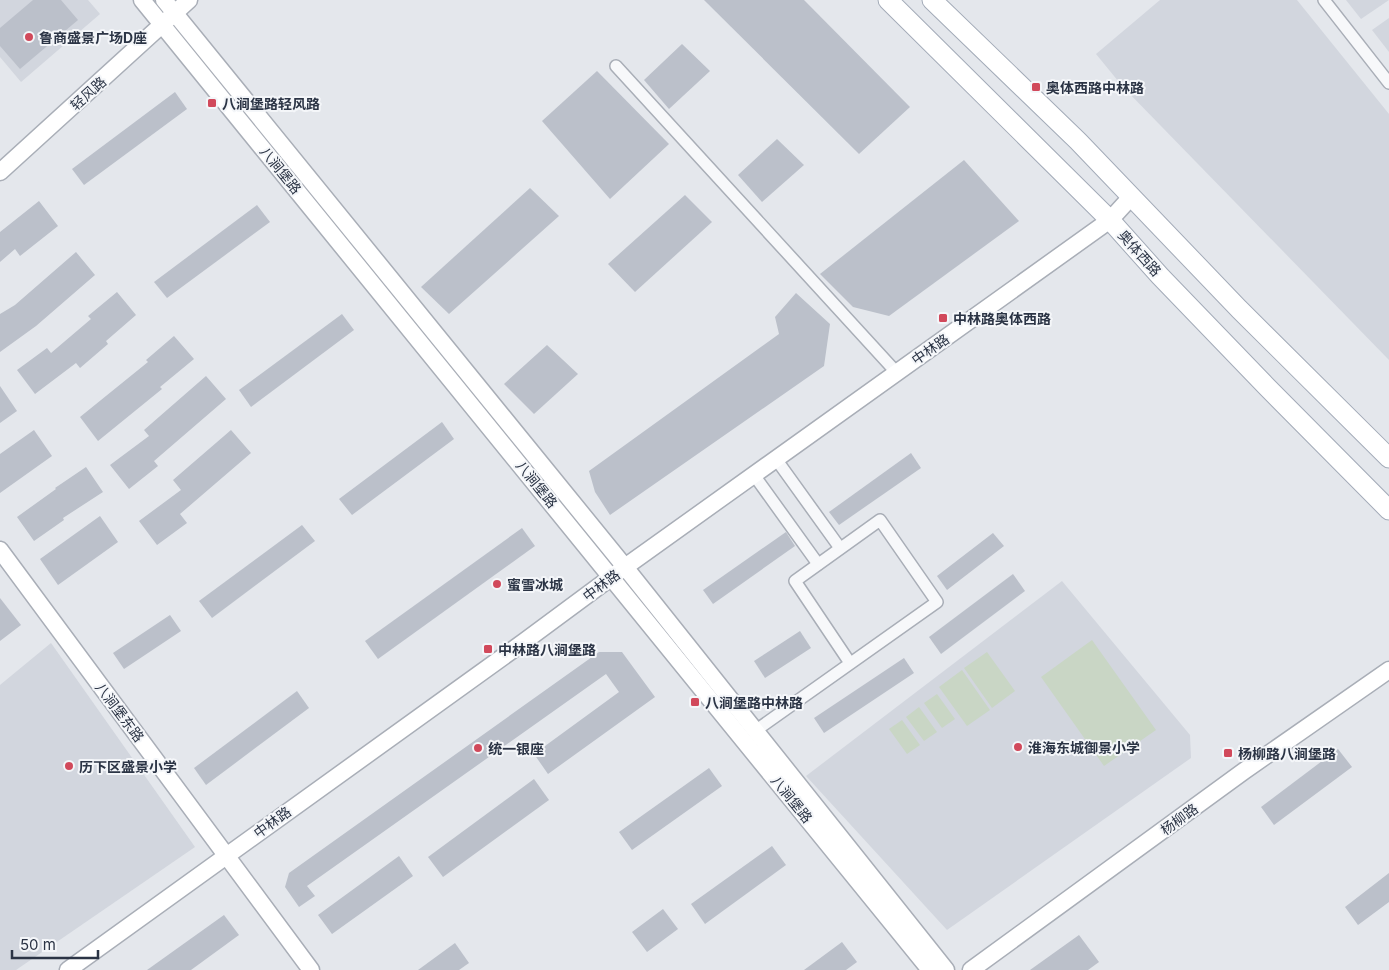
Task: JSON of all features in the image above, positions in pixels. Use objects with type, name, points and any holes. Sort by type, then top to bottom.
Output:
[{"type":"main road","name":"奥体西路","points":[[888,0],[1110,220],[1160,276],[1389,510]]},
{"type":"main road","points":[[932,0],[1078,141],[1239,309],[1389,458]]},
{"type":"street","name":"八涧堡路","points":[[142,0],[618,572],[755,731],[946,970]]},
{"type":"street","name":"八涧堡路","points":[[164,0],[618,572],[930,970]]},
{"type":"street","name":"轻风路","points":[[0,172],[189,0]]},
{"type":"street","points":[[1324,0],[1389,83]]},
{"type":"street","points":[[616,66],[897,372]]},
{"type":"street","name":"中林路","points":[[68,970],[618,572],[1110,220],[1131,197]]},
{"type":"street","points":[[776,459],[840,548]]},
{"type":"street","points":[[754,475],[818,564]]},
{"type":"street","points":[[755,731],[937,602],[880,520],[794,581],[850,663]]},
{"type":"street","name":"八涧堡东路","points":[[0,550],[311,970]]},
{"type":"street","name":"杨柳路","points":[[971,970],[1244,771],[1389,670]]},
{"type":"shaded area","points":[[0,0],[88,0],[100,14],[21,82],[0,57]]},
{"type":"shaded area","points":[[1160,0],[1297,0],[1389,114],[1389,360],[1123,87],[1096,54]]},
{"type":"shaded area","points":[[1346,0],[1389,0],[1361,19]]},
{"type":"shaded area","points":[[1389,18],[1389,52],[1372,30]]},
{"type":"shaded area","name":"淮海东城御景小学","points":[[1062,581],[1190,735],[1191,758],[947,930],[806,776]]},
{"type":"shaded area","name":"历下区盛景小学","points":[[51,643],[195,847],[16,970],[0,970],[0,685]]},
{"type":"green space","points":[[1092,640],[1156,730],[1104,766],[1041,677]]},
{"type":"green space","points":[[987,652],[1015,691],[992,708],[964,668]]},
{"type":"green space","points":[[962,670],[990,710],[967,726],[939,687]]},
{"type":"green space","points":[[937,694],[955,719],[942,728],[924,703]]},
{"type":"green space","points":[[919,707],[937,732],[924,741],[906,717]]},
{"type":"green space","points":[[902,720],[920,745],[907,754],[889,729]]},
{"type":"building","name":"鲁商盛景广场D座","points":[[33,0],[61,0],[78,20],[20,69],[0,46],[0,28]]},
{"type":"building","points":[[704,0],[804,0],[910,107],[859,154]]},
{"type":"building","points":[[682,44],[710,71],[669,109],[644,80]]},
{"type":"building","points":[[597,71],[669,144],[610,199],[542,121]]},
{"type":"building","points":[[175,92],[187,109],[84,185],[72,169]]},
{"type":"building","points":[[777,139],[804,165],[762,202],[738,175]]},
{"type":"building","points":[[964,160],[1019,221],[889,316],[853,307],[820,274]]},
{"type":"building","points":[[530,188],[559,216],[449,314],[421,287]]},
{"type":"building","points":[[685,195],[712,222],[635,292],[608,264]]},
{"type":"building","points":[[39,201],[58,226],[20,256],[15,249],[0,262],[0,232]]},
{"type":"building","points":[[257,205],[270,222],[167,298],[154,282]]},
{"type":"building","points":[[76,252],[95,275],[36,326],[0,352],[0,314],[15,305]]},
{"type":"building","points":[[117,292],[136,315],[106,341],[108,344],[80,368],[76,363],[35,394],[17,370],[47,348],[51,353],[91,319],[88,316]]},
{"type":"building","points":[[796,293],[830,324],[824,366],[610,515],[595,492],[589,471],[779,334],[775,317]]},
{"type":"building","points":[[342,314],[354,330],[251,407],[239,390]]},
{"type":"building","points":[[174,336],[194,359],[160,387],[162,389],[98,441],[80,417],[148,362],[146,360]]},
{"type":"building","points":[[547,345],[578,374],[534,414],[504,384]]},
{"type":"building","points":[[206,376],[226,399],[154,461],[158,466],[129,489],[110,465],[149,436],[144,430]]},
{"type":"building","points":[[0,386],[17,411],[0,423]]},
{"type":"building","points":[[442,422],[454,439],[352,515],[339,499]]},
{"type":"building","points":[[34,430],[52,456],[0,493],[0,454]]},
{"type":"building","points":[[231,430],[251,453],[180,514],[187,523],[157,545],[139,521],[181,490],[173,480]]},
{"type":"building","points":[[911,453],[921,468],[839,525],[829,512]]},
{"type":"building","points":[[86,467],[103,492],[63,518],[64,520],[34,541],[17,517]]},
{"type":"building","points":[[100,516],[118,542],[58,585],[40,559]]},
{"type":"building","points":[[302,525],[315,541],[212,618],[199,601]]},
{"type":"building","points":[[522,528],[535,546],[378,659],[365,641]]},
{"type":"building","points":[[786,532],[795,546],[713,604],[703,590]]},
{"type":"building","points":[[993,533],[1004,546],[947,590],[937,576]]},
{"type":"building","points":[[1013,574],[1025,591],[941,654],[929,637]]},
{"type":"building","points":[[0,598],[21,625],[0,641]]},
{"type":"building","points":[[170,615],[181,631],[124,669],[113,653]]},
{"type":"building","points":[[800,631],[811,648],[765,678],[754,661]]},
{"type":"building","points":[[599,652],[622,652],[655,697],[548,774],[534,754],[619,692],[606,674],[307,886],[315,896],[299,907],[285,887],[289,873]]},
{"type":"building","points":[[904,658],[914,673],[824,733],[814,718]]},
{"type":"building","points":[[297,691],[309,708],[206,785],[194,768]]},
{"type":"building","points":[[1338,749],[1352,767],[1274,825],[1261,807]]},
{"type":"building","points":[[709,768],[722,786],[632,850],[619,832]]},
{"type":"building","points":[[534,779],[549,800],[443,877],[428,857]]},
{"type":"building","points":[[772,846],[786,865],[705,924],[691,904]]},
{"type":"building","points":[[399,856],[413,876],[332,934],[318,915]]},
{"type":"building","points":[[1389,873],[1389,902],[1358,925],[1345,907]]},
{"type":"building","points":[[663,909],[678,929],[647,952],[632,932]]},
{"type":"building","points":[[224,915],[239,935],[191,970],[147,970]]},
{"type":"building","points":[[1079,935],[1099,962],[1088,970],[1030,970]]},
{"type":"building","points":[[842,942],[857,962],[846,970],[804,970]]},
{"type":"building","points":[[455,943],[469,963],[459,970],[418,970]]},
{"type":"place","name":"鲁商盛景广场D座","points":[[29,37]]},
{"type":"place","name":"奥体西路中林路","points":[[1036,87]]},
{"type":"place","name":"八涧堡路轻风路","points":[[212,103]]},
{"type":"place","name":"中林路奥体西路","points":[[943,318]]},
{"type":"place","name":"蜜雪冰城","points":[[497,584]]},
{"type":"place","name":"中林路八涧堡路","points":[[488,649]]},
{"type":"place","name":"八涧堡路中林路","points":[[695,702]]},
{"type":"place","name":"淮海东城御景小学","points":[[1018,747]]},
{"type":"place","name":"统一银座","points":[[478,748]]},
{"type":"place","name":"杨柳路八涧堡路","points":[[1228,753]]},
{"type":"place","name":"历下区盛景小学","points":[[69,766]]}]
